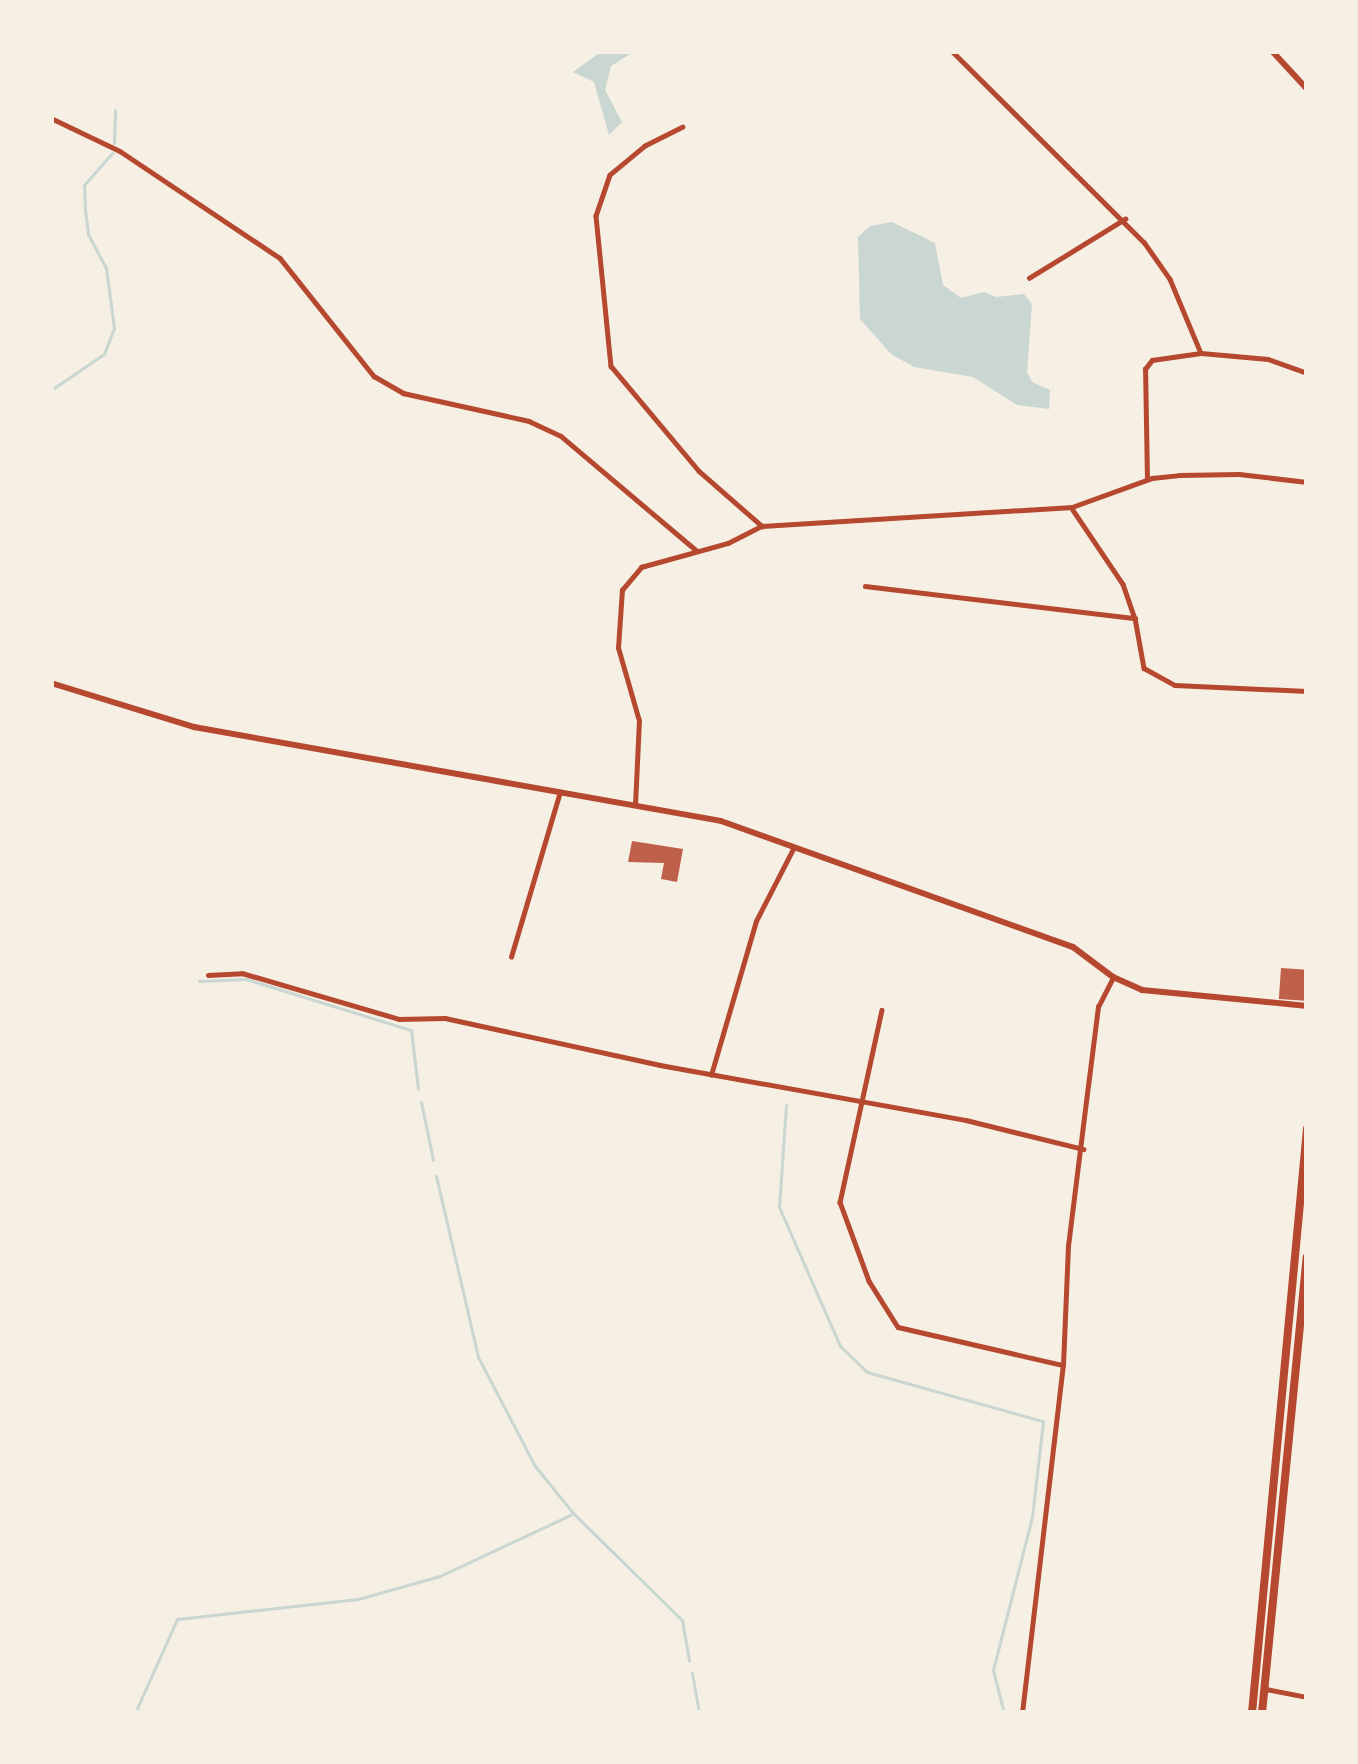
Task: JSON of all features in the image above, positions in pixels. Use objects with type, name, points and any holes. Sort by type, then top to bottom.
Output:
[{"type":"main road","points":[[1252,1713],[1307,1129]]},
{"type":"main road","points":[[1262,1713],[1307,1257]]},
{"type":"street","points":[[952,51],[1125,219],[1170,279],[1202,353]]},
{"type":"street","points":[[1272,51],[1307,89]]},
{"type":"street","points":[[51,118],[120,152],[280,258],[374,376],[403,393],[529,421],[561,436],[696,550]]},
{"type":"street","points":[[683,128],[645,146],[610,175],[596,216],[610,366],[699,471],[762,526]]},
{"type":"street","points":[[1029,278],[1125,219]]},
{"type":"street","points":[[1147,480],[1145,369],[1151,360],[1202,353],[1268,359],[1307,373]]},
{"type":"street","points":[[635,805],[639,721],[618,648],[622,590],[641,567],[762,526],[1072,508],[1147,480],[1239,474],[1307,482]]},
{"type":"street","points":[[1072,508],[1123,584],[1144,668],[1174,686],[1307,691]]},
{"type":"street","points":[[865,586],[1135,618]]},
{"type":"street","points":[[51,683],[194,727],[721,821],[1072,947],[1113,977],[1162,993],[1307,1006]]},
{"type":"street","points":[[511,958],[560,792]]},
{"type":"street","points":[[711,1075],[756,921],[794,847]]},
{"type":"street","points":[[208,975],[242,973],[399,1019],[445,1018],[711,1075],[966,1120],[1083,1149]]},
{"type":"street","points":[[1022,1713],[1063,1365],[1068,1246],[1098,1007],[1113,977]]},
{"type":"street","points":[[882,1010],[858,1103],[841,1202],[869,1281],[898,1327],[1063,1365]]},
{"type":"street","points":[[1264,1689],[1307,1697]]},
{"type":"shaded area","points":[[602,51],[635,51],[611,66],[605,90],[622,122],[609,135],[594,82],[573,72]]},
{"type":"shaded area","points":[[892,222],[935,243],[943,285],[961,298],[984,292],[996,297],[1024,294],[1032,304],[1027,372],[1032,382],[1050,390],[1049,409],[1017,405],[973,377],[914,367],[891,354],[860,319],[858,237],[870,226]]},
{"type":"building","points":[[632,841],[683,849],[677,882],[661,879],[664,863],[628,862]]},
{"type":"building","points":[[1281,968],[1307,970],[1305,1001],[1279,999]]},
{"type":"waterway","points":[[114,143],[115,110]]},
{"type":"waterway","points":[[51,390],[104,354],[114,328],[106,268],[88,234],[84,185],[112,153]]},
{"type":"waterway","points":[[199,981],[246,979],[411,1030],[418,1089]]},
{"type":"waterway","points":[[421,1102],[433,1160]]},
{"type":"waterway","points":[[786,1105],[779,1207],[840,1346],[867,1372],[1043,1421],[1032,1517],[993,1670],[1004,1713]]},
{"type":"waterway","points":[[436,1176],[478,1357],[535,1466],[573,1513],[682,1620],[689,1660]]},
{"type":"waterway","points":[[135,1713],[177,1619],[358,1599],[440,1576],[570,1515]]},
{"type":"waterway","points":[[692,1673],[699,1713]]}]
